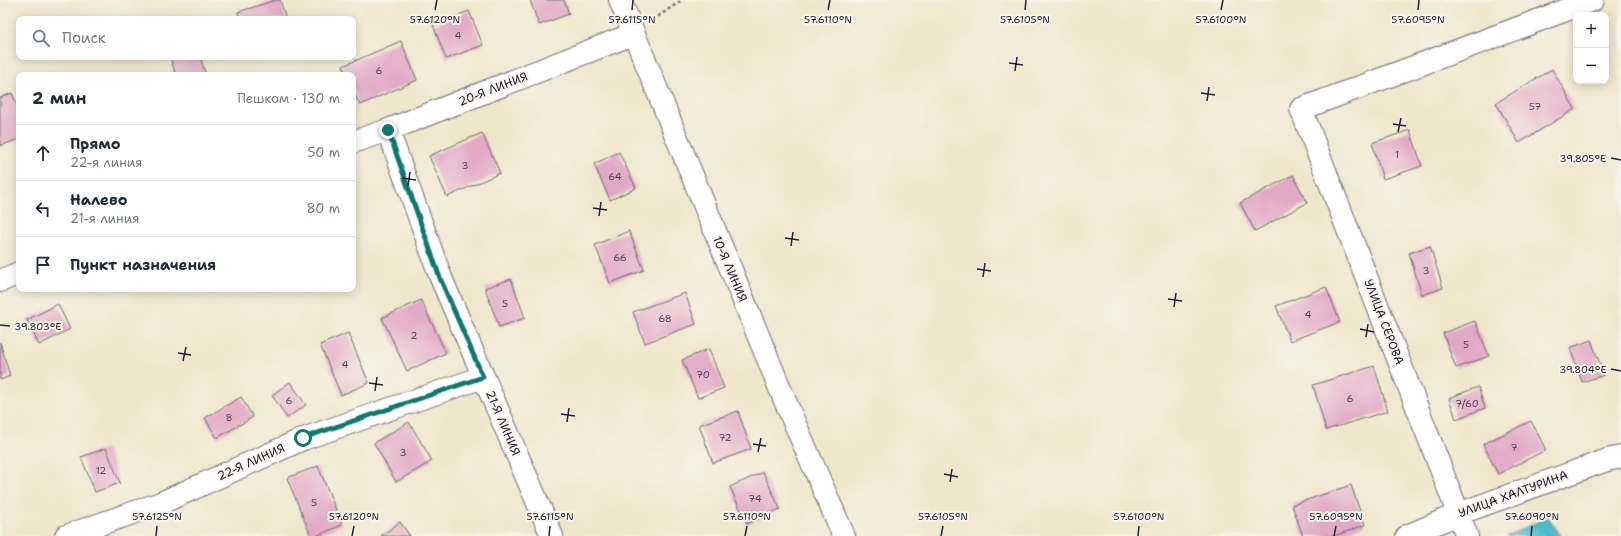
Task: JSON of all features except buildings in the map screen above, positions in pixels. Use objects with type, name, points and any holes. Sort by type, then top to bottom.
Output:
[{"type":"street","name":"10-Я ЛИНИЯ","points":[[620,0],[788,408],[844,536]]},
{"type":"street","name":"УЛИЦА СЕРОВА","points":[[1467,536],[1302,109],[1592,0]]},
{"type":"street","name":"20-Я ЛИНИЯ","points":[[356,141],[388,130],[633,34]]},
{"type":"street","name":"21-Я ЛИНИЯ","points":[[388,130],[440,278],[552,536]]},
{"type":"street","points":[[0,281],[16,274]]},
{"type":"street","name":"22-Я ЛИНИЯ","points":[[66,536],[161,503],[303,438],[483,377]]},
{"type":"street","name":"УЛИЦА ХАЛТУРИНА","points":[[1407,536],[1458,514],[1607,460],[1621,457]]},
{"type":"path","points":[[633,34],[682,0]]},
{"type":"water","points":[[1548,517],[1561,536],[1507,536]]},
{"type":"route","points":[[303,438],[483,377],[440,278],[388,130]]}]
